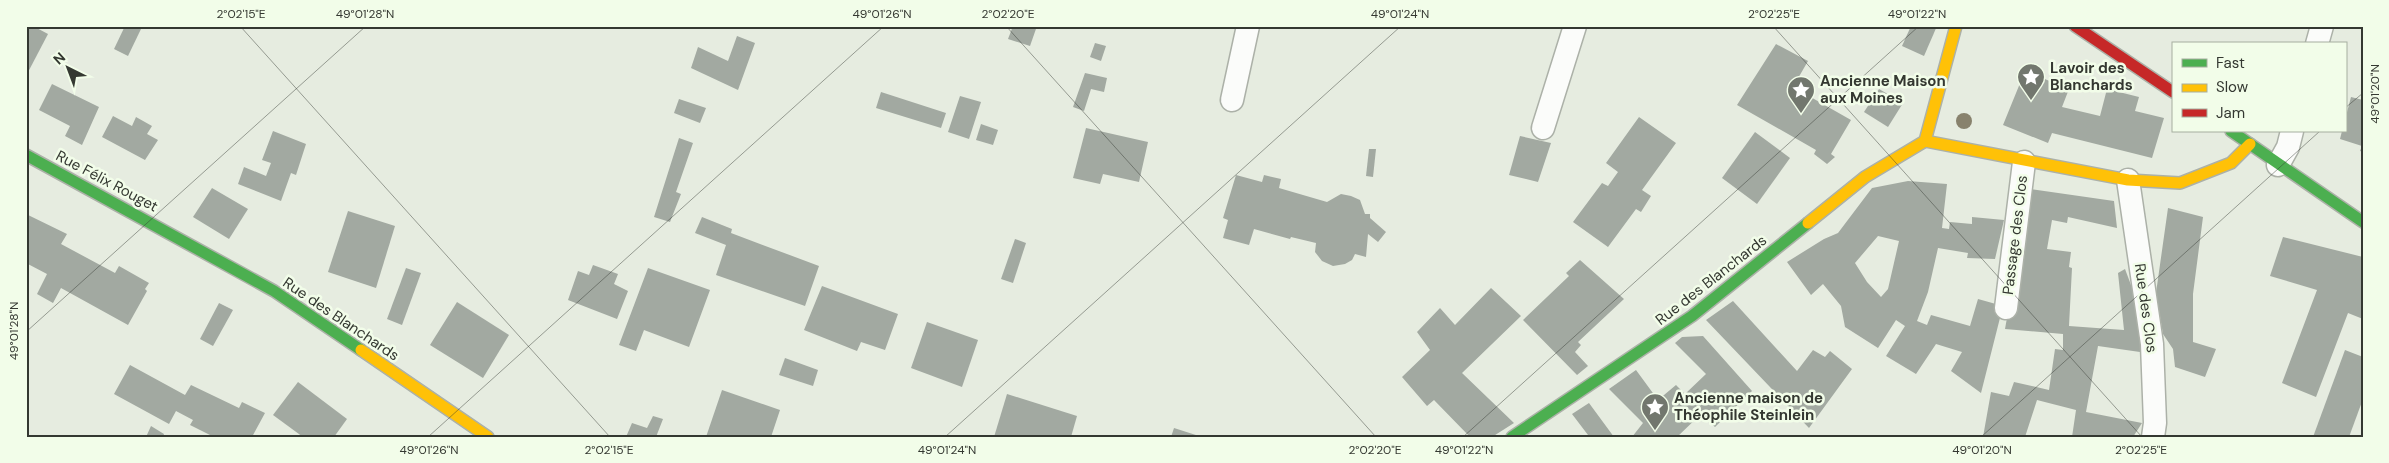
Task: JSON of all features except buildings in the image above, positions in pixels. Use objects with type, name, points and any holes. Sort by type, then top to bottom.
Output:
[{"type":"street","points":[[1956,26],[1925,141],[2024,162],[2128,180],[2180,183],[2231,163],[2250,144]]},
{"type":"street","points":[[2075,26],[2172,91]]},
{"type":"street","points":[[2232,132],[2363,222]]},
{"type":"street","name":"Rue des Blanchards","points":[[1512,437],[1692,316],[1865,178],[1925,141]]},
{"type":"street","name":"Rue Félix Rouget","points":[[26,155],[173,233]]},
{"type":"street","name":"Rue des Blanchards","points":[[173,233],[274,291],[488,437]]},
{"type":"lane","points":[[1232,100],[1248,26]]},
{"type":"lane","points":[[1543,128],[1575,26]]},
{"type":"lane","points":[[2318,42],[2322,26]]},
{"type":"lane","points":[[2278,165],[2288,147],[2292,132]]},
{"type":"lane","name":"Passage des Clos","points":[[2006,308],[2024,162]]},
{"type":"lane","name":"Rue des Clos","points":[[2128,180],[2152,344],[2155,422],[2153,437]]},
{"type":"traffic: fast","points":[[2232,132],[2363,222]]},
{"type":"traffic: fast","points":[[26,155],[274,291],[361,350]]},
{"type":"traffic: fast","points":[[1512,437],[1692,316],[1808,223]]},
{"type":"traffic: slow","points":[[1808,223],[1865,177],[1925,141],[1956,26]]},
{"type":"traffic: slow","points":[[1925,141],[2128,180],[2180,183],[2231,163],[2250,144]]},
{"type":"traffic: slow","points":[[361,350],[488,437]]},
{"type":"traffic: jam","points":[[2075,26],[2172,91]]},
{"type":"place","name":"Lavoir des Blanchards","points":[[2031,101]]},
{"type":"place","name":"Ancienne Maison aux Moines","points":[[1801,114]]},
{"type":"place","name":"Ancienne maison de Théophile Steinlein","points":[[1655,431]]}]
